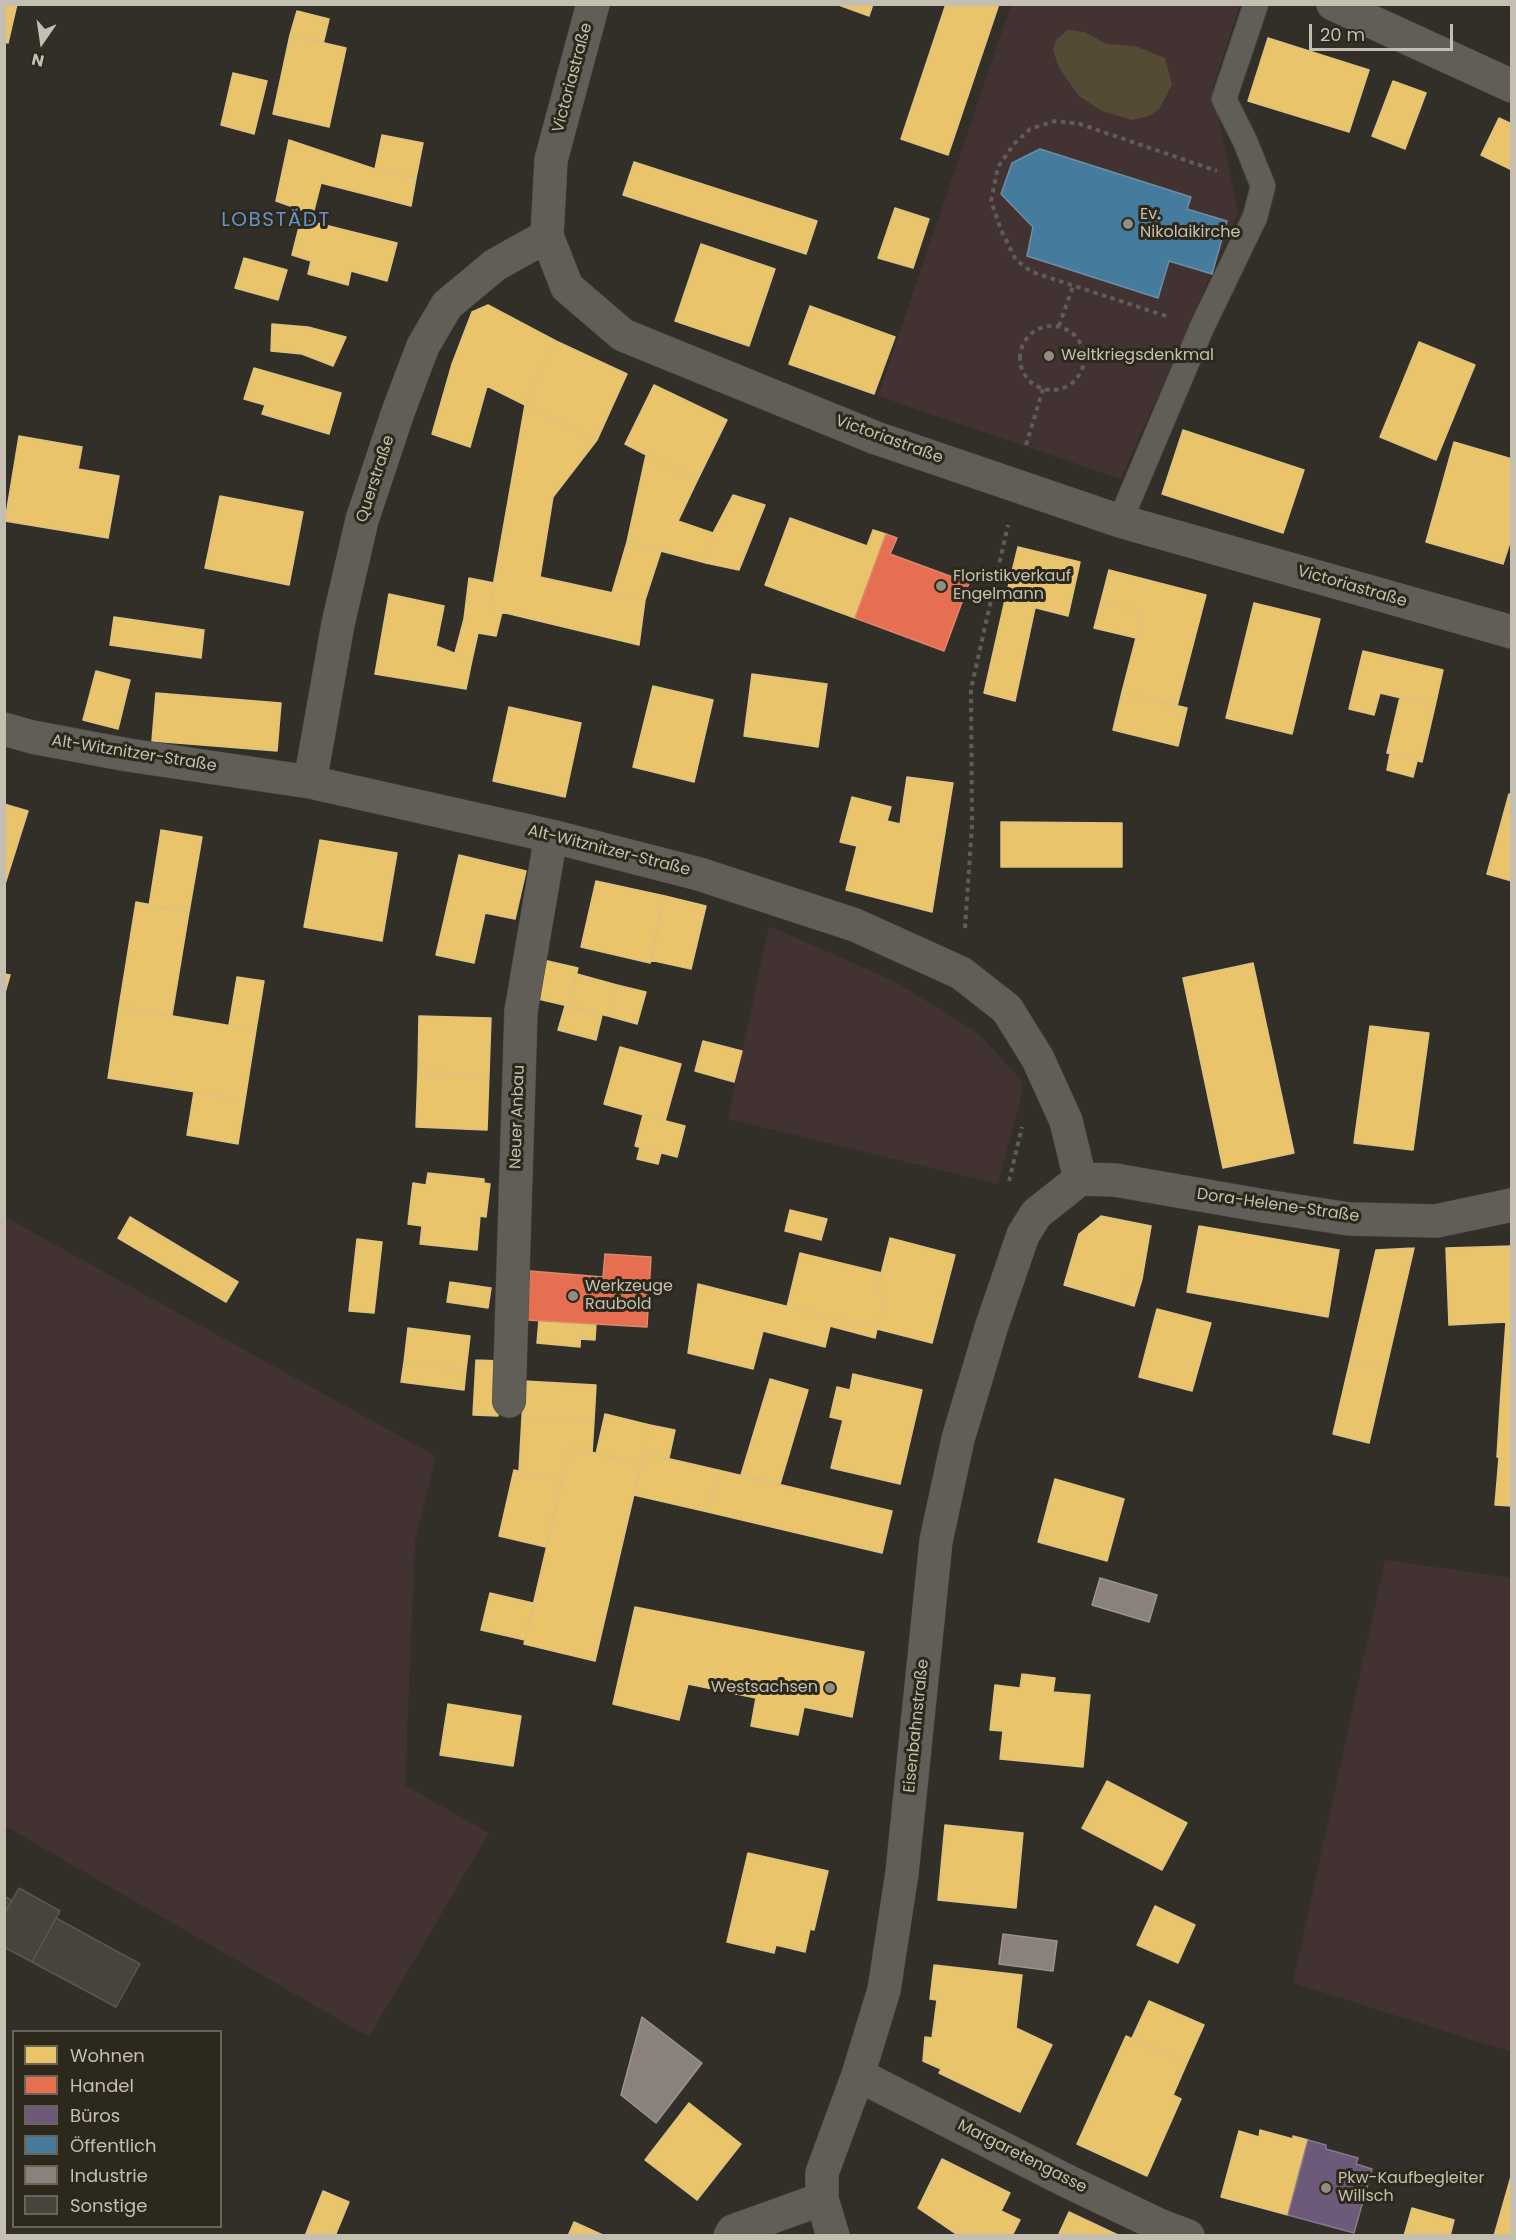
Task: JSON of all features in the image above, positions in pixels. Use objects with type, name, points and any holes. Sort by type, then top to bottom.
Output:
[{"type":"street","name":"Victoriastraße","points":[[593,4],[551,160],[547,236],[567,287],[623,335],[876,438],[1120,521],[1512,632]]},
{"type":"street","points":[[1333,4],[1512,86]]},
{"type":"street","name":"Querstraße","points":[[310,782],[338,624],[362,520],[423,346],[447,305],[495,265],[547,236]]},
{"type":"street","name":"Alt-Witznitzer-Straße","points":[[4,729],[32,737],[129,755],[310,782],[551,836],[699,874],[844,921],[961,973],[1007,1009],[1038,1059],[1066,1121],[1080,1179]]},
{"type":"street","name":"Neuer Anbau","points":[[509,1401],[521,1011],[551,836]]},
{"type":"street","name":"Dora-Helene-Straße","points":[[1080,1179],[1115,1180],[1349,1219],[1436,1221],[1512,1205]]},
{"type":"street","name":"Eisenbahnstraße","points":[[833,2235],[822,2199],[822,2173],[858,2075],[884,1990],[902,1873],[936,1541],[958,1439],[992,1325],[1023,1235],[1036,1214],[1080,1179]]},
{"type":"street","name":"Margaretengasse","points":[[858,2075],[1067,2181],[1161,2226],[1188,2235]]},
{"type":"street","points":[[730,2235],[733,2231],[822,2199]]},
{"type":"lane","points":[[1120,521],[1202,327],[1255,217],[1263,186],[1245,141],[1224,99],[1256,4]]},
{"type":"path","points":[[1202,327],[1032,272],[1016,260],[1001,230],[991,201],[998,167],[1014,144],[1030,129],[1055,121],[1080,124],[1263,186]]},
{"type":"path","points":[[1059,326],[1073,286]]},
{"type":"path","points":[[1059,326],[1070,330],[1078,338],[1085,359],[1081,373],[1075,382],[1054,391],[1043,389],[1033,384],[1025,376],[1020,365],[1020,354],[1028,336],[1037,329],[1059,326]]},
{"type":"path","points":[[1026,444],[1043,389]]},
{"type":"path","points":[[961,973],[972,825],[971,689],[1017,486]]},
{"type":"path","points":[[1022,1125],[1009,1180],[1023,1235]]},
{"type":"shaded area","points":[[1011,5],[1240,5],[1213,87],[1238,213],[1121,479],[878,396]]},
{"type":"shaded area","points":[[1068,30],[1084,32],[1107,44],[1135,46],[1165,58],[1172,85],[1159,109],[1149,116],[1132,120],[1102,111],[1079,96],[1059,68],[1053,50],[1056,40]]},
{"type":"shaded area","points":[[769,926],[894,981],[979,1034],[1022,1081],[1020,1102],[998,1184],[728,1119]]},
{"type":"shaded area","points":[[5,1217],[436,1456],[415,1542],[405,1785],[489,1833],[369,2037],[5,1826]]},
{"type":"shaded area","points":[[1385,1560],[1511,1578],[1511,2052],[1293,1983]]},
{"type":"building: Wohnen","points":[[4,4],[17,4],[8,43],[4,42]]},
{"type":"building: Wohnen","points":[[836,4],[873,4],[869,16]]},
{"type":"building: Wohnen","points":[[946,4],[999,4],[948,155],[901,139]]},
{"type":"building: Wohnen","points":[[297,11],[329,19],[323,44],[290,35]]},
{"type":"building: Wohnen","points":[[290,35],[346,48],[329,127],[273,114]]},
{"type":"building: Wohnen","points":[[1268,38],[1369,70],[1349,132],[1248,101]]},
{"type":"building: Wohnen","points":[[233,73],[267,81],[254,134],[221,125]]},
{"type":"building: Wohnen","points":[[1393,81],[1426,93],[1405,149],[1372,136]]},
{"type":"building: Wohnen","points":[[1499,118],[1512,124],[1512,170],[1481,155]]},
{"type":"building: Wohnen","points":[[382,135],[423,143],[416,178],[375,169]]},
{"type":"building: Wohnen","points":[[289,140],[375,169],[416,178],[411,206],[321,183],[313,214],[276,201]]},
{"type":"building: Wohnen","points":[[634,162],[817,221],[806,254],[623,195]]},
{"type":"building: Wohnen","points":[[895,208],[929,219],[913,268],[878,258]]},
{"type":"building: Wohnen","points":[[301,219],[397,243],[387,281],[351,271],[348,285],[308,274],[311,261],[292,255]]},
{"type":"building: Wohnen","points":[[701,244],[775,269],[749,346],[675,321]]},
{"type":"building: Wohnen","points":[[244,258],[287,270],[278,300],[235,288]]},
{"type":"building: Wohnen","points":[[488,305],[556,341],[525,405],[487,386],[470,447],[432,434],[452,364],[472,312]]},
{"type":"building: Wohnen","points":[[810,306],[895,337],[874,394],[789,364]]},
{"type":"building: Wohnen","points":[[272,324],[308,327],[346,337],[333,366],[302,354],[271,351]]},
{"type":"building: Wohnen","points":[[556,341],[627,374],[597,440],[525,405]]},
{"type":"building: Wohnen","points":[[1419,342],[1475,365],[1436,460],[1380,437]]},
{"type":"building: Wohnen","points":[[254,368],[341,393],[329,434],[262,414],[265,405],[244,399]]},
{"type":"building: Wohnen","points":[[654,385],[727,420],[697,481],[625,444]]},
{"type":"building: Wohnen","points":[[525,405],[597,440],[553,497],[540,577],[645,600],[639,645],[489,609]]},
{"type":"building: Wohnen","points":[[1183,430],[1304,470],[1283,533],[1162,494]]},
{"type":"building: Wohnen","points":[[19,436],[82,447],[78,469],[119,476],[108,538],[5,521]]},
{"type":"building: Wohnen","points":[[1454,442],[1512,459],[1512,536],[1503,564],[1426,542]]},
{"type":"building: Wohnen","points":[[646,455],[697,481],[678,521],[713,533],[706,563],[627,542]]},
{"type":"building: Wohnen","points":[[733,495],[765,505],[739,570],[706,563],[713,533]]},
{"type":"building: Wohnen","points":[[220,496],[303,512],[289,585],[205,568]]},
{"type":"building: Wohnen","points":[[790,518],[867,546],[873,530],[886,534],[855,618],[765,585]]},
{"type":"building: Wohnen","points":[[627,542],[661,551],[645,600],[612,593]]},
{"type":"building: Wohnen","points":[[1018,547],[1080,562],[1068,616],[1005,600]]},
{"type":"building: Wohnen","points":[[1109,570],[1206,595],[1177,706],[1122,692],[1143,611],[1101,601]]},
{"type":"building: Wohnen","points":[[469,578],[494,583],[489,609],[502,612],[496,636],[478,633],[472,660],[455,653],[464,619]]},
{"type":"building: Wohnen","points":[[389,594],[444,606],[436,646],[472,660],[466,689],[375,674]]},
{"type":"building: Wohnen","points":[[1005,600],[1035,608],[1015,701],[984,693]]},
{"type":"building: Wohnen","points":[[1101,601],[1143,611],[1136,638],[1094,628]]},
{"type":"building: Wohnen","points":[[1254,603],[1320,619],[1292,734],[1226,718]]},
{"type":"building: Wohnen","points":[[114,617],[204,630],[201,658],[110,645]]},
{"type":"building: Wohnen","points":[[1363,651],[1443,670],[1435,706],[1380,693],[1374,715],[1349,709]]},
{"type":"building: Wohnen","points":[[96,671],[130,680],[118,729],[83,720]]},
{"type":"building: Wohnen","points":[[752,674],[827,684],[818,747],[744,736]]},
{"type":"building: Wohnen","points":[[653,686],[713,700],[694,782],[633,767]]},
{"type":"building: Wohnen","points":[[1122,692],[1187,708],[1178,746],[1113,730]]},
{"type":"building: Wohnen","points":[[156,693],[281,703],[277,751],[152,741]]},
{"type":"building: Wohnen","points":[[1400,697],[1435,706],[1422,762],[1387,753]]},
{"type":"building: Wohnen","points":[[509,707],[581,723],[565,797],[493,781]]},
{"type":"building: Wohnen","points":[[1390,754],[1417,761],[1413,777],[1387,770]]},
{"type":"building: Wohnen","points":[[907,777],[953,783],[932,912],[846,890],[857,846],[840,842],[852,797],[891,807],[887,821],[900,824]]},
{"type":"building: Wohnen","points":[[1509,794],[1512,795],[1512,881],[1487,874]]},
{"type":"building: Wohnen","points":[[4,804],[28,811],[5,884],[4,884]]},
{"type":"building: Wohnen","points":[[1001,822],[1122,823],[1122,867],[1001,867]]},
{"type":"building: Wohnen","points":[[161,830],[202,837],[189,912],[149,906]]},
{"type":"building: Wohnen","points":[[320,840],[397,853],[382,941],[304,927]]},
{"type":"building: Wohnen","points":[[459,855],[526,871],[515,919],[485,913],[474,963],[436,955]]},
{"type":"building: Wohnen","points":[[596,881],[665,896],[650,963],[581,947]]},
{"type":"building: Wohnen","points":[[665,896],[706,906],[691,969],[650,960]]},
{"type":"building: Wohnen","points":[[136,902],[189,912],[172,1015],[119,1007]]},
{"type":"building: Wohnen","points":[[539,959],[578,968],[568,1006],[534,998]]},
{"type":"building: Wohnen","points":[[1253,963],[1294,1153],[1223,1168],[1183,978]]},
{"type":"building: Wohnen","points":[[4,974],[10,975],[4,996]]},
{"type":"building: Wohnen","points":[[577,974],[617,985],[608,1016],[568,1006]]},
{"type":"building: Wohnen","points":[[237,977],[264,981],[256,1030],[229,1025]]},
{"type":"building: Wohnen","points":[[617,985],[646,992],[637,1024],[608,1016]]},
{"type":"building: Wohnen","points":[[565,1006],[602,1015],[596,1040],[558,1030]]},
{"type":"building: Wohnen","points":[[119,1007],[256,1030],[245,1100],[108,1078]]},
{"type":"building: Wohnen","points":[[419,1016],[491,1018],[489,1074],[418,1072]]},
{"type":"building: Wohnen","points":[[1370,1026],[1429,1033],[1413,1150],[1354,1143]]},
{"type":"building: Wohnen","points":[[703,1041],[742,1051],[734,1082],[695,1071]]},
{"type":"building: Wohnen","points":[[620,1047],[681,1064],[665,1121],[604,1104]]},
{"type":"building: Wohnen","points":[[418,1072],[489,1074],[487,1130],[416,1127]]},
{"type":"building: Wohnen","points":[[194,1092],[245,1100],[238,1144],[187,1135]]},
{"type":"building: Wohnen","points":[[643,1115],[685,1126],[677,1157],[635,1146]]},
{"type":"building: Wohnen","points":[[640,1147],[661,1153],[658,1164],[637,1159]]},
{"type":"building: Wohnen","points":[[428,1173],[484,1179],[484,1183],[490,1184],[486,1217],[480,1216],[477,1250],[420,1244],[422,1226],[408,1224],[413,1183],[426,1185]]},
{"type":"building: Wohnen","points":[[790,1210],[827,1219],[821,1240],[785,1231]]},
{"type":"building: Wohnen","points":[[1101,1216],[1151,1226],[1142,1279],[1129,1277],[1121,1302],[1064,1285],[1079,1234]]},
{"type":"building: Wohnen","points":[[130,1217],[238,1282],[226,1302],[118,1238]]},
{"type":"building: Wohnen","points":[[1199,1226],[1339,1250],[1328,1317],[1187,1292]]},
{"type":"building: Wohnen","points":[[890,1238],[955,1255],[932,1343],[877,1329],[886,1296],[876,1294]]},
{"type":"building: Wohnen","points":[[357,1239],[382,1242],[374,1313],[349,1311]]},
{"type":"building: Wohnen","points":[[1512,1246],[1512,1392],[1501,1391],[1506,1322],[1449,1325],[1446,1248]]},
{"type":"building: Wohnen","points":[[1414,1248],[1386,1369],[1350,1361],[1376,1250]]},
{"type":"building: Wohnen","points":[[800,1253],[882,1273],[876,1294],[886,1296],[877,1329],[787,1307]]},
{"type":"building: Wohnen","points":[[1129,1277],[1142,1279],[1134,1306],[1121,1302]]},
{"type":"building: Wohnen","points":[[450,1282],[491,1288],[488,1308],[447,1302]]},
{"type":"building: Wohnen","points":[[698,1284],[877,1329],[875,1338],[830,1326],[825,1347],[763,1331],[753,1369],[688,1353]]},
{"type":"building: Wohnen","points":[[1157,1309],[1211,1323],[1192,1391],[1139,1377]]},
{"type":"building: Wohnen","points":[[539,1320],[581,1323],[580,1347],[537,1343]]},
{"type":"building: Wohnen","points":[[581,1323],[596,1324],[595,1340],[580,1339]]},
{"type":"building: Wohnen","points":[[408,1328],[470,1336],[466,1370],[404,1362]]},
{"type":"building: Wohnen","points":[[476,1360],[501,1361],[498,1416],[473,1415]]},
{"type":"building: Wohnen","points":[[1350,1361],[1386,1369],[1369,1443],[1333,1434]]},
{"type":"building: Wohnen","points":[[404,1362],[466,1370],[464,1390],[401,1382]]},
{"type":"building: Wohnen","points":[[853,1374],[922,1390],[900,1484],[831,1468],[843,1420],[830,1417],[837,1387],[850,1390]]},
{"type":"building: Wohnen","points":[[770,1379],[808,1390],[780,1484],[741,1475]]},
{"type":"building: Wohnen","points":[[524,1381],[596,1385],[594,1421],[522,1417]]},
{"type":"building: Wohnen","points":[[1501,1391],[1512,1392],[1512,1459],[1497,1457]]},
{"type":"building: Wohnen","points":[[605,1414],[650,1425],[641,1464],[596,1454]]},
{"type":"building: Wohnen","points":[[522,1417],[594,1421],[592,1453],[570,1447],[562,1481],[519,1471]]},
{"type":"building: Wohnen","points":[[650,1425],[675,1430],[669,1458],[644,1453]]},
{"type":"building: Wohnen","points":[[570,1447],[641,1464],[595,1661],[524,1644]]},
{"type":"building: Wohnen","points":[[644,1453],[718,1470],[708,1512],[634,1495]]},
{"type":"building: Wohnen","points":[[1499,1458],[1512,1459],[1512,1506],[1495,1505]]},
{"type":"building: Wohnen","points":[[514,1470],[562,1481],[546,1547],[499,1536]]},
{"type":"building: Wohnen","points":[[718,1470],[892,1511],[882,1553],[708,1512]]},
{"type":"building: Wohnen","points":[[1055,1479],[1124,1499],[1107,1561],[1038,1542]]},
{"type":"building: Wohnen","points":[[490,1593],[533,1603],[525,1640],[481,1630]]},
{"type":"building: Wohnen","points":[[635,1607],[864,1652],[852,1717],[804,1707],[798,1735],[751,1726],[756,1698],[688,1684],[679,1720],[613,1704]]},
{"type":"building: Wohnen","points":[[1022,1674],[1055,1678],[1053,1692],[1090,1695],[1083,1767],[1000,1759],[1003,1731],[990,1730],[995,1685],[1020,1688]]},
{"type":"building: Wohnen","points":[[448,1704],[521,1716],[513,1766],[440,1755]]},
{"type":"building: Wohnen","points":[[1107,1781],[1187,1823],[1162,1870],[1082,1828]]},
{"type":"building: Wohnen","points":[[945,1825],[1023,1833],[1016,1908],[938,1900]]},
{"type":"building: Wohnen","points":[[748,1853],[828,1871],[814,1930],[810,1929],[805,1952],[776,1945],[774,1953],[727,1942]]},
{"type":"building: Wohnen","points":[[1155,1906],[1195,1925],[1178,1963],[1137,1945]]},
{"type":"building: Wohnen","points":[[934,1965],[1022,1975],[1016,2028],[1052,2045],[1020,2112],[939,2073],[941,2069],[923,2061],[925,2037],[932,2038],[937,2000],[930,1999]]},
{"type":"building: Wohnen","points":[[1149,2001],[1204,2025],[1187,2063],[1132,2038]]},
{"type":"building: Wohnen","points":[[1126,2036],[1187,2063],[1173,2095],[1181,2099],[1147,2176],[1077,2144]]},
{"type":"building: Wohnen","points":[[689,2103],[741,2144],[697,2200],[645,2160]]},
{"type":"building: Wohnen","points":[[1260,2130],[1293,2139],[1293,2136],[1308,2140],[1288,2215],[1221,2197],[1239,2131],[1259,2137]]},
{"type":"building: Wohnen","points":[[942,2159],[1010,2193],[1001,2211],[1020,2220],[1012,2236],[959,2236],[918,2208]]},
{"type":"building: Wohnen","points":[[1512,2173],[1512,2236],[1494,2236]]},
{"type":"building: Wohnen","points":[[323,2191],[349,2202],[335,2236],[305,2236]]},
{"type":"building: Wohnen","points":[[1412,2208],[1454,2220],[1450,2236],[1404,2236]]},
{"type":"building: Wohnen","points":[[1069,2212],[1120,2236],[1058,2236]]},
{"type":"building: Wohnen","points":[[574,2222],[605,2236],[568,2236]]},
{"type":"building: Handel","points":[[886,534],[897,538],[890,554],[969,583],[944,651],[855,618]]},
{"type":"building: Handel","points":[[605,1254],[651,1257],[647,1327],[527,1320],[530,1271],[603,1277]]},
{"type":"building: Büros","points":[[1308,2140],[1326,2145],[1326,2149],[1358,2158],[1356,2164],[1372,2169],[1354,2233],[1288,2215]]},
{"type":"building: Öffentlich","name":"Ev. Nikolaikirche","points":[[1040,149],[1191,197],[1187,209],[1227,221],[1212,274],[1169,261],[1158,298],[1027,256],[1033,227],[1001,194],[1012,163]]},
{"type":"building: Industrie","points":[[1100,1578],[1157,1595],[1149,1622],[1092,1605]]},
{"type":"building: Industrie","points":[[1003,1934],[1057,1941],[1053,1971],[999,1964]]},
{"type":"building: Industrie","points":[[642,2017],[702,2063],[656,2123],[621,2095]]},
{"type":"building: Sonstige","points":[[19,1888],[60,1911],[32,1962],[4,1947],[4,1914]]},
{"type":"building: Sonstige","points":[[4,1896],[12,1901],[4,1914]]},
{"type":"building: Sonstige","points":[[56,1918],[140,1964],[116,2007],[32,1962]]},
{"type":"place","name":"Ev. Nikolaikirche","points":[[1128,224]]},
{"type":"place","name":"Weltkriegsdenkmal","points":[[1049,356]]},
{"type":"place","name":"Floristikverkauf Engelmann","points":[[941,586]]},
{"type":"place","name":"Werkzeuge Raubold","points":[[573,1296]]},
{"type":"place","name":"Westsachsen","points":[[830,1688]]},
{"type":"place","name":"Pkw-Kaufbegleiter Willsch","points":[[1326,2188]]},
{"type":"district","name":"LOBSTÄDT","points":[[276,221]]}]
